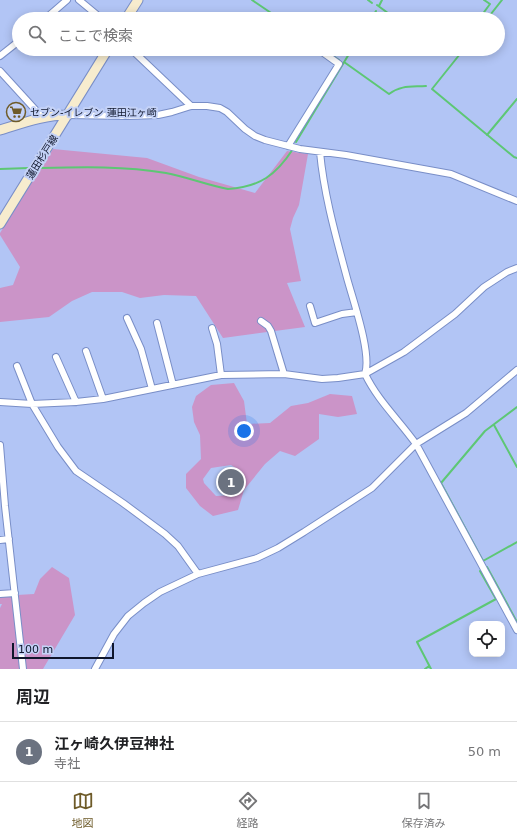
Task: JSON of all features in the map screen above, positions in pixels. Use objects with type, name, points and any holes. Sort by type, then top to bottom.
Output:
[{"type":"main road","points":[[130,12],[138,0]]},
{"type":"main road","name":"蓮田杉戸線","points":[[0,224],[104,56]]},
{"type":"main road","points":[[0,130],[42,117],[68,115]]},
{"type":"street","points":[[53,12],[67,0]]},
{"type":"street","points":[[79,0],[94,12]]},
{"type":"street","points":[[0,56],[12,47]]},
{"type":"street","points":[[138,56],[191,106]]},
{"type":"street","points":[[288,146],[339,64],[328,56]]},
{"type":"street","points":[[0,71],[42,117]]},
{"type":"street","points":[[68,115],[128,116],[172,112],[191,106],[220,108],[227,112],[245,129],[255,136],[265,140],[320,152],[346,155],[451,174],[517,201]]},
{"type":"street","points":[[320,152],[323,178],[338,245],[357,312],[368,367],[365,374]]},
{"type":"street","points":[[0,402],[32,404],[103,399],[221,375],[284,374],[322,379],[365,374],[404,352],[455,314],[484,287],[506,272],[517,268]]},
{"type":"street","points":[[310,306],[315,322],[342,314],[357,312]]},
{"type":"street","points":[[127,318],[141,349],[152,389]]},
{"type":"street","points":[[261,321],[268,326],[284,374]]},
{"type":"street","points":[[157,323],[173,385]]},
{"type":"street","points":[[212,328],[217,344],[221,375]]},
{"type":"street","points":[[86,351],[103,399]]},
{"type":"street","points":[[56,357],[76,402]]},
{"type":"street","points":[[17,366],[32,404],[58,447],[76,471],[165,534],[178,546],[198,574]]},
{"type":"street","points":[[95,669],[114,634],[128,616],[160,592],[198,574],[257,558],[278,548],[326,519],[372,488],[416,444],[466,413],[517,370]]},
{"type":"street","points":[[365,374],[373,389],[388,410],[407,431],[416,444],[517,630]]},
{"type":"street","points":[[0,445],[23,669]]},
{"type":"street","points":[[0,540],[9,539]]},
{"type":"street","points":[[0,594],[15,593]]},
{"type":"shaded area","points":[[53,149],[147,158],[199,177],[255,193],[287,151],[308,154],[299,205],[290,229],[301,281],[287,283],[305,327],[223,338],[196,296],[164,295],[140,298],[122,292],[92,292],[72,301],[49,317],[0,322],[0,288],[13,285],[20,267],[0,233]]},
{"type":"shaded area","points":[[234,383],[244,401],[247,424],[270,423],[291,406],[308,403],[330,394],[352,396],[357,414],[338,417],[319,414],[319,439],[295,456],[280,451],[265,464],[244,490],[238,510],[213,516],[200,506],[186,488],[186,474],[201,459],[200,435],[194,422],[192,407],[196,396],[211,385]],"holes":[[[231,465],[242,472],[242,481],[233,495],[216,496],[204,483],[203,479],[211,468]]]},
{"type":"shaded area","points":[[52,567],[69,578],[75,615],[43,669],[0,669],[0,608],[2,604],[0,604],[0,596],[34,594],[40,579]]},
{"type":"waterway","points":[[252,0],[270,12]]},
{"type":"waterway","points":[[368,0],[372,3]]},
{"type":"waterway","points":[[379,6],[382,0]]},
{"type":"waterway","points":[[484,0],[490,4],[484,12]]},
{"type":"waterway","points":[[493,12],[502,0]]},
{"type":"waterway","points":[[377,5],[386,12]]},
{"type":"waterway","points":[[333,56],[339,60]]},
{"type":"waterway","points":[[296,142],[348,56]]},
{"type":"waterway","points":[[458,56],[432,89],[517,158]]},
{"type":"waterway","points":[[344,62],[389,94],[402,88],[426,86]]},
{"type":"waterway","points":[[487,135],[517,99]]},
{"type":"waterway","points":[[41,168],[72,167],[135,169],[166,173],[228,189],[249,186],[266,178],[280,166],[293,149]]},
{"type":"waterway","points":[[0,169],[29,168]]},
{"type":"waterway","points":[[517,407],[485,431],[441,483],[483,561],[517,542]]},
{"type":"waterway","points":[[494,425],[517,467]]},
{"type":"waterway","points":[[487,567],[517,622]]},
{"type":"waterway","points":[[431,669],[417,642],[496,599],[480,571]]},
{"type":"waterway","points":[[425,669],[429,666]]},
{"type":"place","name":"セブン-イレブン 蓮田江ヶ崎","points":[[16,112]]},
{"type":"place","name":"江ヶ崎久伊豆神社","points":[[231,482]]}]
